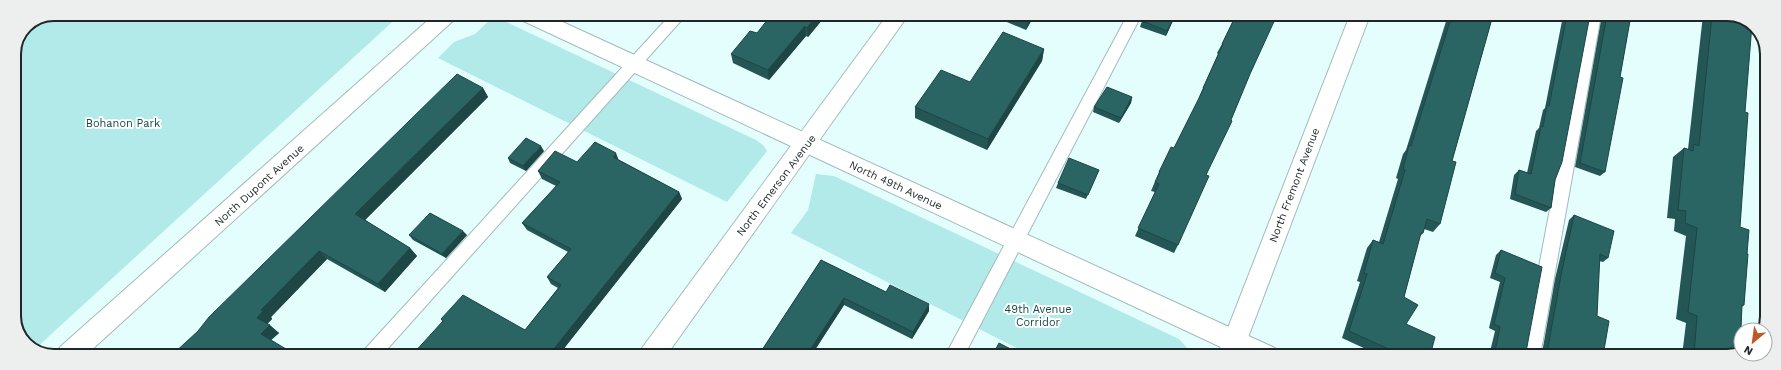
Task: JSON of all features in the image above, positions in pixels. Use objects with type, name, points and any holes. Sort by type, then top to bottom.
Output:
[{"type":"street","name":"North Dupont Avenue","points":[[76,349],[440,21]]},
{"type":"street","name":"North 49th Avenue","points":[[541,21],[808,143],[1015,241],[1231,348]]},
{"type":"street","name":"North Emerson Avenue","points":[[656,349],[808,143],[894,21]]},
{"type":"street","name":"North Fremont Avenue","points":[[1231,348],[1358,21]]},
{"type":"lane","points":[[376,349],[674,21]]},
{"type":"lane","points":[[958,349],[1131,21]]},
{"type":"lane","points":[[1533,349],[1593,21]]},
{"type":"green space","name":"Bohanon Park","points":[[54,21],[393,21],[39,346],[29,338],[23,329],[21,318],[21,54],[23,41],[31,31],[41,23]]},
{"type":"green space","points":[[489,21],[505,21],[756,140],[763,145],[767,151],[727,202],[438,58],[454,42],[475,34]]},
{"type":"green space","name":"49th Avenue Corridor","points":[[816,174],[834,176],[1179,339],[1188,349],[1018,349],[791,233],[808,210]]},
{"type":"building","points":[[766,21],[812,21],[807,28],[805,26],[768,70],[731,54],[750,31],[757,33]]},
{"type":"building","points":[[1142,21],[1172,21],[1167,31]]},
{"type":"building","points":[[1233,21],[1274,21],[1250,74],[1231,120],[1232,121],[1206,175],[1209,176],[1178,245],[1138,228],[1159,184],[1155,182],[1159,172],[1171,147],[1174,148],[1204,88]]},
{"type":"building","points":[[1450,21],[1491,21],[1452,161],[1456,162],[1440,224],[1427,219],[1423,233],[1421,233],[1404,297],[1418,305],[1406,324],[1435,337],[1432,349],[1389,349],[1349,331],[1367,274],[1364,273],[1373,240],[1383,244],[1405,170],[1403,169],[1409,145],[1411,146]]},
{"type":"building","points":[[1566,21],[1589,21],[1562,162],[1555,180],[1551,208],[1515,194],[1519,170],[1531,174],[1541,126],[1543,127],[1547,105],[1549,106]]},
{"type":"building","points":[[1606,21],[1630,21],[1620,77],[1623,78],[1605,172],[1580,163]]},
{"type":"building","points":[[1711,21],[1727,21],[1744,25],[1751,31],[1745,112],[1748,113],[1740,227],[1749,230],[1744,305],[1742,305],[1741,322],[1733,322],[1733,348],[1695,349],[1697,316],[1688,312],[1697,228],[1685,223],[1686,211],[1678,210],[1684,148],[1693,151],[1694,144],[1699,146]]},
{"type":"building","points":[[1003,32],[1044,49],[988,139],[915,107],[941,70],[970,82]]},
{"type":"building","points":[[457,74],[483,88],[355,214],[410,248],[378,284],[319,251],[261,310],[263,311],[257,318],[270,325],[261,334],[286,349],[178,349],[198,331],[209,317]]},
{"type":"building","points":[[1107,87],[1132,97],[1121,118],[1094,107]]},
{"type":"building","points":[[526,138],[541,146],[523,166],[508,158]]},
{"type":"building","points":[[595,142],[616,153],[613,157],[679,192],[554,349],[417,349],[443,321],[441,319],[463,295],[525,330],[561,285],[547,277],[571,249],[522,223],[560,182],[538,171],[555,151],[577,162]]},
{"type":"building","points":[[1069,158],[1099,170],[1088,195],[1058,183]]},
{"type":"building","points":[[430,213],[463,231],[442,254],[409,235]]},
{"type":"building","points":[[1574,215],[1614,231],[1608,258],[1600,254],[1597,316],[1609,321],[1604,349],[1548,349],[1561,275]]},
{"type":"building","points":[[1501,250],[1542,267],[1527,349],[1495,349],[1500,327],[1494,324],[1505,278],[1495,273]]},
{"type":"building","points":[[821,260],[886,292],[890,285],[929,304],[913,332],[844,298],[811,349],[763,349]]},
{"type":"building","points":[[999,343],[1011,349],[996,349]]}]
